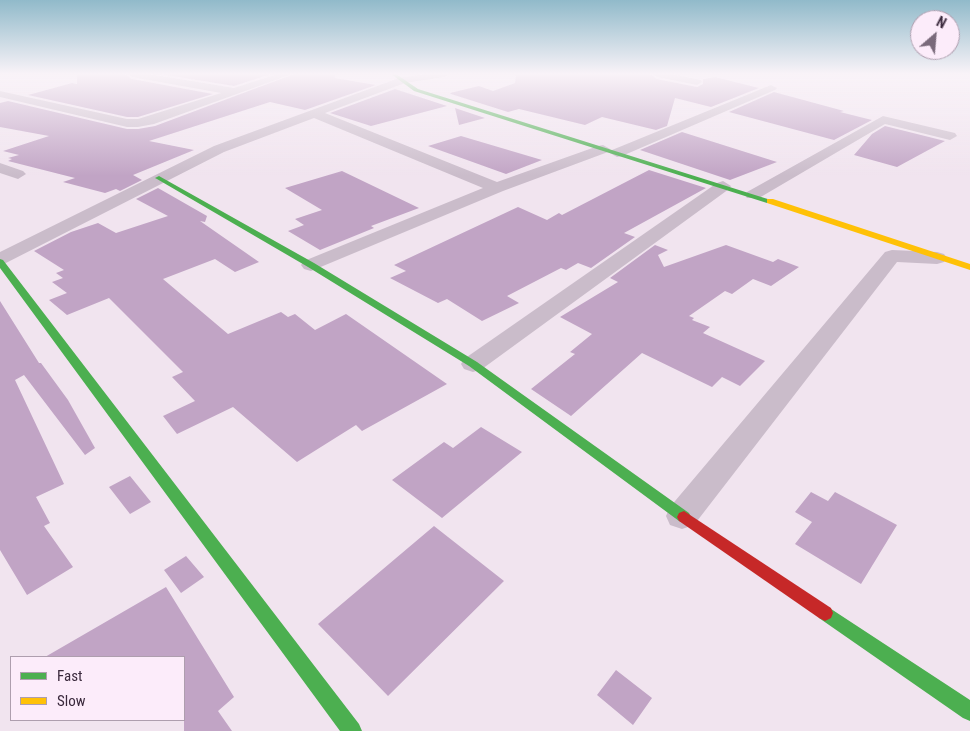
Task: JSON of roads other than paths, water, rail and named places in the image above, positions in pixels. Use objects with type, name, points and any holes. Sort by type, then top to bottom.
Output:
[{"type":"street","points":[[62,108],[138,124],[150,122],[188,108]]},
{"type":"street","points":[[325,108],[219,149],[158,178],[0,261],[352,731]]},
{"type":"street","points":[[474,108],[753,195],[937,258],[970,267]]},
{"type":"street","points":[[311,265],[497,188],[610,151],[719,108]]},
{"type":"street","points":[[313,113],[497,188]]},
{"type":"street","points":[[753,195],[883,120],[950,136]]},
{"type":"street","points":[[0,168],[18,174]]},
{"type":"street","points":[[158,178],[311,265],[474,364],[682,516],[970,712]]},
{"type":"street","points":[[474,364],[723,186]]},
{"type":"street","points":[[682,516],[892,256],[937,258]]}]
